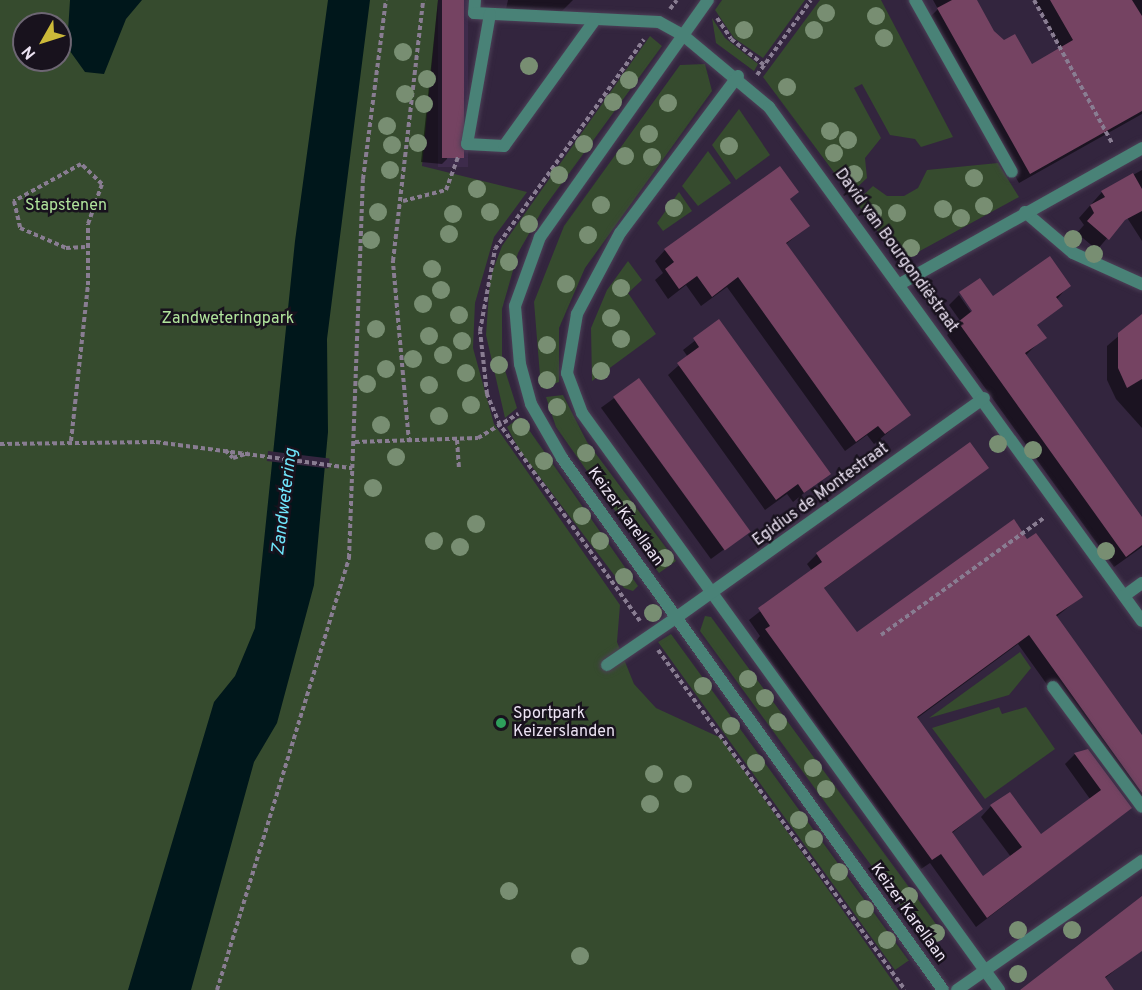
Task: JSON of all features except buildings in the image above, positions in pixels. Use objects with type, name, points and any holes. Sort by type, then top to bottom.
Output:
[{"type":"street","points":[[475,0],[474,13],[659,22],[684,36]]},
{"type":"street","points":[[915,0],[1012,172]]},
{"type":"street","name":"Keizer Karellaan","points":[[705,4],[540,237],[520,281],[514,333],[531,404],[562,458],[943,990]]},
{"type":"street","points":[[490,14],[467,144],[504,146],[595,20]]},
{"type":"street","name":"David van Bourgondiëstraat","points":[[684,36],[738,76],[769,107],[984,398],[1142,621]]},
{"type":"street","name":"Keizer Karellaan","points":[[738,76],[620,233],[578,314],[567,373],[582,413],[999,990]]},
{"type":"street","points":[[900,284],[1142,148]]},
{"type":"street","points":[[1025,212],[1073,253],[1142,284]]},
{"type":"street","name":"Egidius de Montestraat","points":[[607,665],[677,618],[984,398]]},
{"type":"street","points":[[1124,596],[1142,583]]},
{"type":"street","points":[[1053,687],[1142,807]]},
{"type":"street","points":[[957,990],[1142,861]]},
{"type":"path","points":[[217,990],[349,558],[363,189],[386,0]]},
{"type":"path","points":[[410,442],[393,261],[403,201],[423,0]]},
{"type":"path","points":[[738,76],[756,76],[811,0]]},
{"type":"path","points":[[1034,0],[1120,160]]},
{"type":"path","points":[[705,4],[764,65]]},
{"type":"path","points":[[403,201],[446,190],[467,144]]},
{"type":"path","points":[[71,441],[88,285],[85,247],[102,184],[81,164],[14,201],[20,228],[66,248],[85,247]]},
{"type":"path","points":[[354,442],[410,442],[478,438],[531,404]]},
{"type":"path","points":[[457,440],[459,470]]},
{"type":"path","points":[[0,444],[71,441],[224,449],[352,468]]},
{"type":"path","points":[[881,635],[1060,506]]},
{"type":"shaded area","points":[[438,0],[468,0],[468,167],[438,167]]},
{"type":"green space","name":"Zandweteringpark","points":[[0,0],[438,0],[422,166],[527,192],[494,237],[475,303],[473,348],[494,424],[620,605],[617,642],[634,684],[656,708],[721,738],[899,990],[0,990]]},
{"type":"green space","points":[[722,0],[805,0],[763,58],[734,38],[715,10]]},
{"type":"green space","points":[[820,0],[881,0],[953,137],[921,147],[915,139],[890,135],[862,84],[854,88],[881,138],[865,158],[867,178],[850,194],[763,77]]},
{"type":"green space","points":[[712,18],[725,38],[758,64],[754,71],[716,43]]},
{"type":"green space","points":[[650,36],[662,46],[543,209],[518,253],[502,309],[502,361],[517,408],[505,418],[486,335],[490,278],[502,246]]},
{"type":"green space","points":[[705,64],[712,91],[585,268],[559,328],[559,382],[541,388],[534,302],[564,226],[680,65]]},
{"type":"green space","points":[[739,109],[770,155],[736,180],[712,145]]},
{"type":"green space","points":[[708,151],[731,183],[698,206],[682,186]]},
{"type":"green space","points":[[998,163],[1019,197],[907,258],[893,252],[856,202],[873,186],[887,196],[904,196],[918,188],[927,170]]},
{"type":"green space","points":[[679,192],[692,211],[663,231],[657,223]]},
{"type":"green space","points":[[628,261],[642,280],[628,293],[656,334],[592,381],[591,328],[607,290]]},
{"type":"green space","points":[[563,395],[587,442],[676,561],[659,573],[556,427],[546,397]]},
{"type":"green space","points":[[520,417],[638,586],[633,591],[624,588],[520,451],[507,427]]},
{"type":"green space","points":[[705,616],[711,617],[944,935],[930,946],[700,631]]},
{"type":"green space","points":[[671,634],[909,961],[895,970],[658,642]]},
{"type":"green space","points":[[1020,652],[1031,668],[1009,695],[929,718]]},
{"type":"green space","points":[[999,707],[1002,714],[1026,707],[1055,749],[985,799],[932,728]]},
{"type":"water","points":[[70,0],[142,0],[126,19],[104,74],[85,72],[72,54],[72,12],[69,12]]},
{"type":"water","name":"Zandwetering","points":[[328,0],[370,0],[327,339],[328,432],[314,585],[277,723],[254,762],[191,990],[128,990],[214,702],[235,676],[255,628],[295,241]]},
{"type":"pier","points":[[268,451],[330,459],[328,468],[267,461]]},
{"type":"place","name":"Sportpark Keizerslanden","points":[[501,723]]},
{"type":"park label","name":"Stapstenen","points":[[66,206]]}]
